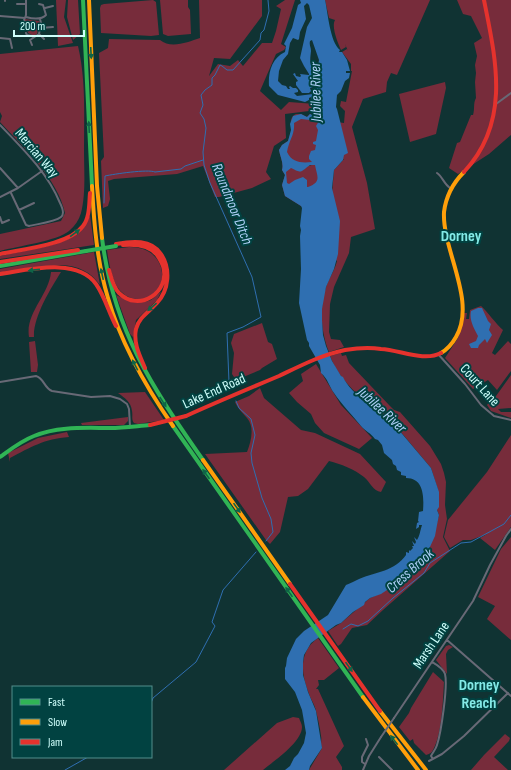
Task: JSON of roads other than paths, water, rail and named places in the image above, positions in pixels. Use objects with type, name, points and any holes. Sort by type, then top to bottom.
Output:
[{"type":"main road","points":[[83,0],[94,221],[99,258],[108,298],[122,338]]},
{"type":"main road","points":[[88,0],[98,204],[104,258],[120,317],[136,355],[151,384],[167,408],[387,721],[426,770]]},
{"type":"main road","points":[[438,354],[451,345],[456,338],[462,314],[463,301],[444,223],[446,203],[450,188],[480,151],[489,129],[497,97],[493,42],[484,0]]},
{"type":"main road","points":[[0,254],[61,241],[78,231],[86,220],[89,212],[91,166]]},
{"type":"main road","points":[[0,262],[137,241],[147,243],[159,251],[166,265],[168,279],[163,294],[141,318],[135,333],[136,347],[151,384]]},
{"type":"main road","points":[[104,258],[114,284],[122,295],[130,300],[140,301],[156,294],[162,286],[165,275],[163,265],[156,254],[147,247],[138,245],[116,245]]},
{"type":"main road","points":[[0,266],[85,250]]},
{"type":"main road","points":[[0,274],[63,267],[83,272],[94,281],[99,288],[111,317],[140,375],[157,404],[384,726],[418,770]]},
{"type":"main road","name":"Lake End Road","points":[[0,457],[17,444],[45,432],[81,427],[130,428],[150,425],[186,416],[266,380],[332,353],[354,348],[367,348],[398,351],[421,356],[438,354]]},
{"type":"street","points":[[25,27],[26,0]]},
{"type":"street","points":[[17,4],[26,4]]},
{"type":"street","points":[[0,16],[40,19],[46,15],[45,8],[43,5],[39,4]]},
{"type":"street","points":[[45,8],[53,6]]},
{"type":"street","points":[[32,45],[30,40],[39,34],[41,23],[40,19]]},
{"type":"street","points":[[40,28],[53,27]]},
{"type":"street","points":[[26,33],[34,37]]},
{"type":"street","points":[[39,34],[44,39]]},
{"type":"street","points":[[0,38],[10,38],[12,48]]},
{"type":"street","points":[[496,104],[511,93]]},
{"type":"street","points":[[497,97],[502,99]]},
{"type":"street","name":"Mercian Way","points":[[0,125],[42,171],[63,209],[63,214],[62,217],[29,226],[25,223],[19,210]]},
{"type":"street","points":[[0,168],[18,188]]},
{"type":"street","points":[[0,197],[11,193],[42,171]]},
{"type":"street","points":[[436,173],[440,175],[445,184],[450,188]]},
{"type":"street","points":[[11,193],[19,210],[34,203]]},
{"type":"street","points":[[0,217],[2,223],[9,220]]},
{"type":"street","name":"Court Lane","points":[[438,354],[465,384],[481,405],[494,416],[511,420]]},
{"type":"street","points":[[0,382],[36,376],[41,379],[47,388],[52,391],[91,397],[116,397],[127,404],[129,409],[130,428]]},
{"type":"street","name":"Marsh Lane","points":[[363,770],[381,737],[473,601],[490,565],[511,529]]},
{"type":"street","points":[[447,640],[511,696]]},
{"type":"street","points":[[432,662],[443,671],[445,674],[446,683],[441,732],[432,756],[433,759]]},
{"type":"street","points":[[429,761],[442,754],[464,736],[508,693]]},
{"type":"street","points":[[366,739],[368,745],[362,760],[366,764]]},
{"type":"street","points":[[379,757],[392,770]]},
{"type":"water","points":[[300,0],[325,0],[334,41],[340,50],[339,52],[342,52],[347,60],[350,71],[346,71],[346,73],[350,73],[349,78],[345,81],[341,91],[337,95],[336,107],[348,153],[344,155],[343,160],[334,170],[332,188],[340,221],[338,254],[334,269],[326,287],[322,309],[323,335],[332,361],[352,390],[364,402],[391,423],[396,429],[398,429],[431,468],[439,492],[439,507],[437,510],[439,515],[435,536],[429,549],[415,568],[402,580],[381,594],[370,598],[364,605],[353,612],[341,623],[311,643],[304,655],[303,675],[316,711],[322,748],[309,770],[285,770],[290,766],[298,754],[304,743],[306,733],[302,710],[295,692],[285,679],[287,658],[296,639],[304,631],[328,615],[346,585],[391,568],[402,560],[406,555],[406,552],[409,553],[409,550],[410,551],[413,548],[412,546],[414,546],[412,541],[415,544],[416,542],[414,537],[417,540],[419,535],[422,525],[419,525],[416,529],[417,523],[419,522],[419,512],[423,511],[423,494],[420,485],[416,481],[401,475],[401,472],[397,470],[392,460],[384,453],[382,445],[378,440],[363,428],[340,402],[321,373],[320,365],[307,340],[299,303],[301,269],[300,226],[302,208],[285,196],[282,185],[285,175],[282,170],[279,150],[282,145],[288,141],[291,130],[290,124],[293,116],[301,114],[307,117],[310,114],[319,118],[321,117],[320,105],[317,96],[315,98],[316,101],[312,100],[311,97],[305,102],[278,95],[269,86],[270,71],[277,58],[285,52],[286,46],[284,44],[292,28],[298,5],[301,3]],"holes":[[[307,3],[309,5],[312,18],[307,27],[300,58],[309,75],[300,74],[300,77],[296,76],[295,73],[293,74],[298,81],[296,82],[296,85],[302,93],[309,93],[311,91],[310,88],[316,86],[317,92],[297,96],[294,93],[298,92],[296,88],[290,86],[290,89],[288,89],[278,81],[279,71],[283,60],[288,54],[290,43],[293,38],[299,39],[300,32],[306,19],[304,6]],[[312,40],[319,60],[317,71],[315,72],[310,62],[310,41]],[[301,119],[319,121],[316,126],[318,130],[316,141],[313,142],[313,144],[316,145],[315,150],[311,151],[309,156],[309,159],[312,162],[298,162],[289,156],[287,152],[294,131],[294,123]],[[310,165],[315,165],[318,178],[317,181],[308,187],[307,180],[303,177],[289,184],[287,183],[286,172],[291,168],[300,172]]]},
{"type":"water","points":[[482,308],[491,324],[489,330],[492,335],[487,343],[485,339],[478,348],[471,348],[469,344],[476,341],[478,336],[471,321],[471,311]]},
{"type":"waterway","name":"Roundmoor Ditch","points":[[229,382],[227,333],[243,327],[261,317],[252,277],[210,183],[204,165],[203,152],[206,128],[204,119],[200,113],[203,105],[201,95],[212,85],[212,78],[220,65],[227,70],[233,70],[260,40],[269,11],[268,0]]},
{"type":"waterway","points":[[104,203],[105,176],[131,172],[155,172],[181,169],[185,166],[203,160]]},
{"type":"waterway","name":"Roundmoor Ditch","points":[[236,401],[239,408],[251,419],[255,435],[251,453],[252,463],[262,498],[271,519],[273,532],[266,541]]},
{"type":"waterway","name":"Cress Brook","points":[[343,629],[351,624],[358,626],[368,621],[424,573],[430,563],[461,543],[471,542],[504,524],[511,515]]},
{"type":"waterway","name":"Roundmoor Ditch","points":[[152,700],[153,698],[196,662],[215,626],[212,622],[223,590],[256,552]]},
{"type":"waterway","name":"Roundmoor Ditch","points":[[65,770],[86,758]]},
{"type":"district","name":"Dorney","points":[[461,236]]},
{"type":"district","name":"Dorney Reach","points":[[479,694]]},
{"type":"water label","name":"Jubilee River","points":[[316,92]]},
{"type":"water label","name":"Jubilee River","points":[[382,410]]}]
